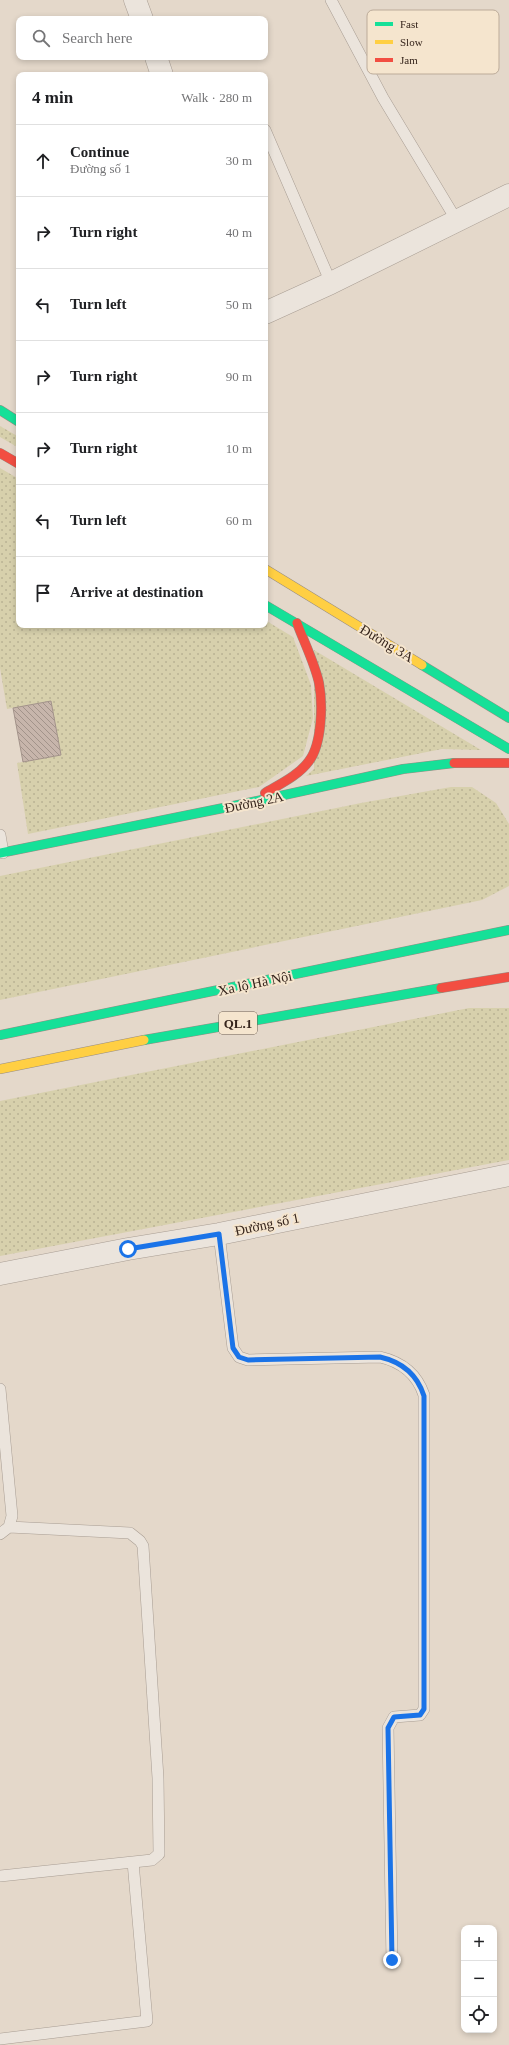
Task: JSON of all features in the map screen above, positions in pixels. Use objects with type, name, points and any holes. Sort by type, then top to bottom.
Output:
[{"type":"main road","points":[[0,410],[16,420]]},
{"type":"main road","points":[[0,453],[16,462]]},
{"type":"main road","name":"Đường 3A","points":[[268,572],[509,718]]},
{"type":"main road","points":[[268,607],[509,749]]},
{"type":"main road","points":[[243,804],[284,783],[299,772],[310,760],[316,745],[321,718],[319,684],[296,623]]},
{"type":"main road","name":"Đường 2A","points":[[2,853],[417,767],[444,763],[509,763]]},
{"type":"main road","name":"Xa lộ Hà Nội","points":[[0,1035],[509,930]]},
{"type":"main road","name":"QL.1","points":[[0,1070],[190,1031],[509,977]]},
{"type":"street","points":[[135,0],[141,16]]},
{"type":"street","points":[[157,60],[161,72]]},
{"type":"street","points":[[268,312],[331,283],[509,195]]},
{"type":"street","name":"Đường số 1","points":[[0,1274],[128,1249],[219,1234],[509,1175]]},
{"type":"lane","points":[[331,0],[367,68]]},
{"type":"lane","points":[[370,74],[383,98],[457,221]]},
{"type":"lane","points":[[268,137],[331,283]]},
{"type":"lane","points":[[0,835],[2,853]]},
{"type":"lane","points":[[219,1234],[233,1348],[239,1357],[248,1360],[380,1357],[390,1359],[409,1369],[421,1387],[424,1396],[424,1709],[420,1715],[394,1717],[388,1728],[392,1960]]},
{"type":"lane","points":[[0,1389],[12,1516],[4,1531],[130,1533],[140,1541],[143,1546],[158,1778],[159,1854],[152,1860],[0,1876]]},
{"type":"lane","points":[[0,2039],[13,2042],[147,2021],[133,1862]]},
{"type":"shaded area","points":[[0,426],[16,435],[16,446],[0,437]]},
{"type":"shaded area","points":[[0,468],[16,477],[16,628],[268,628],[268,622],[293,637],[311,685],[313,718],[303,756],[259,787],[28,834],[17,763],[61,755],[51,701],[7,709],[0,668]]},
{"type":"shaded area","points":[[314,650],[481,750],[442,749],[306,776],[314,769]]},
{"type":"shaded area","points":[[451,787],[472,787],[496,803],[509,824],[509,886],[482,900],[0,1000],[0,876],[361,803]]},
{"type":"shaded area","points":[[469,1008],[509,1008],[509,1160],[0,1256],[0,1101]]},
{"type":"building","points":[[51,701],[61,755],[23,762],[13,708]]},
{"type":"traffic: fast","points":[[0,410],[16,420]]},
{"type":"traffic: fast","points":[[268,607],[509,749]]},
{"type":"traffic: fast","points":[[422,665],[509,718]]},
{"type":"traffic: fast","points":[[0,853],[243,804],[403,769],[454,763]]},
{"type":"traffic: fast","points":[[0,1035],[509,930]]},
{"type":"traffic: fast","points":[[144,1040],[441,988]]},
{"type":"traffic: slow","points":[[268,571],[422,665]]},
{"type":"traffic: slow","points":[[0,1069],[144,1040]]},
{"type":"traffic: jam","points":[[0,453],[16,462]]},
{"type":"traffic: jam","points":[[265,793],[300,771],[309,761],[317,745],[321,712],[319,683],[297,623]]},
{"type":"traffic: jam","points":[[454,763],[509,763]]},
{"type":"traffic: jam","points":[[441,988],[509,977]]},
{"type":"route","points":[[128,1249],[219,1234],[233,1348],[239,1357],[248,1360],[380,1357],[390,1359],[409,1369],[421,1387],[424,1396],[424,1709],[420,1715],[394,1717],[388,1728],[392,1960]]}]
